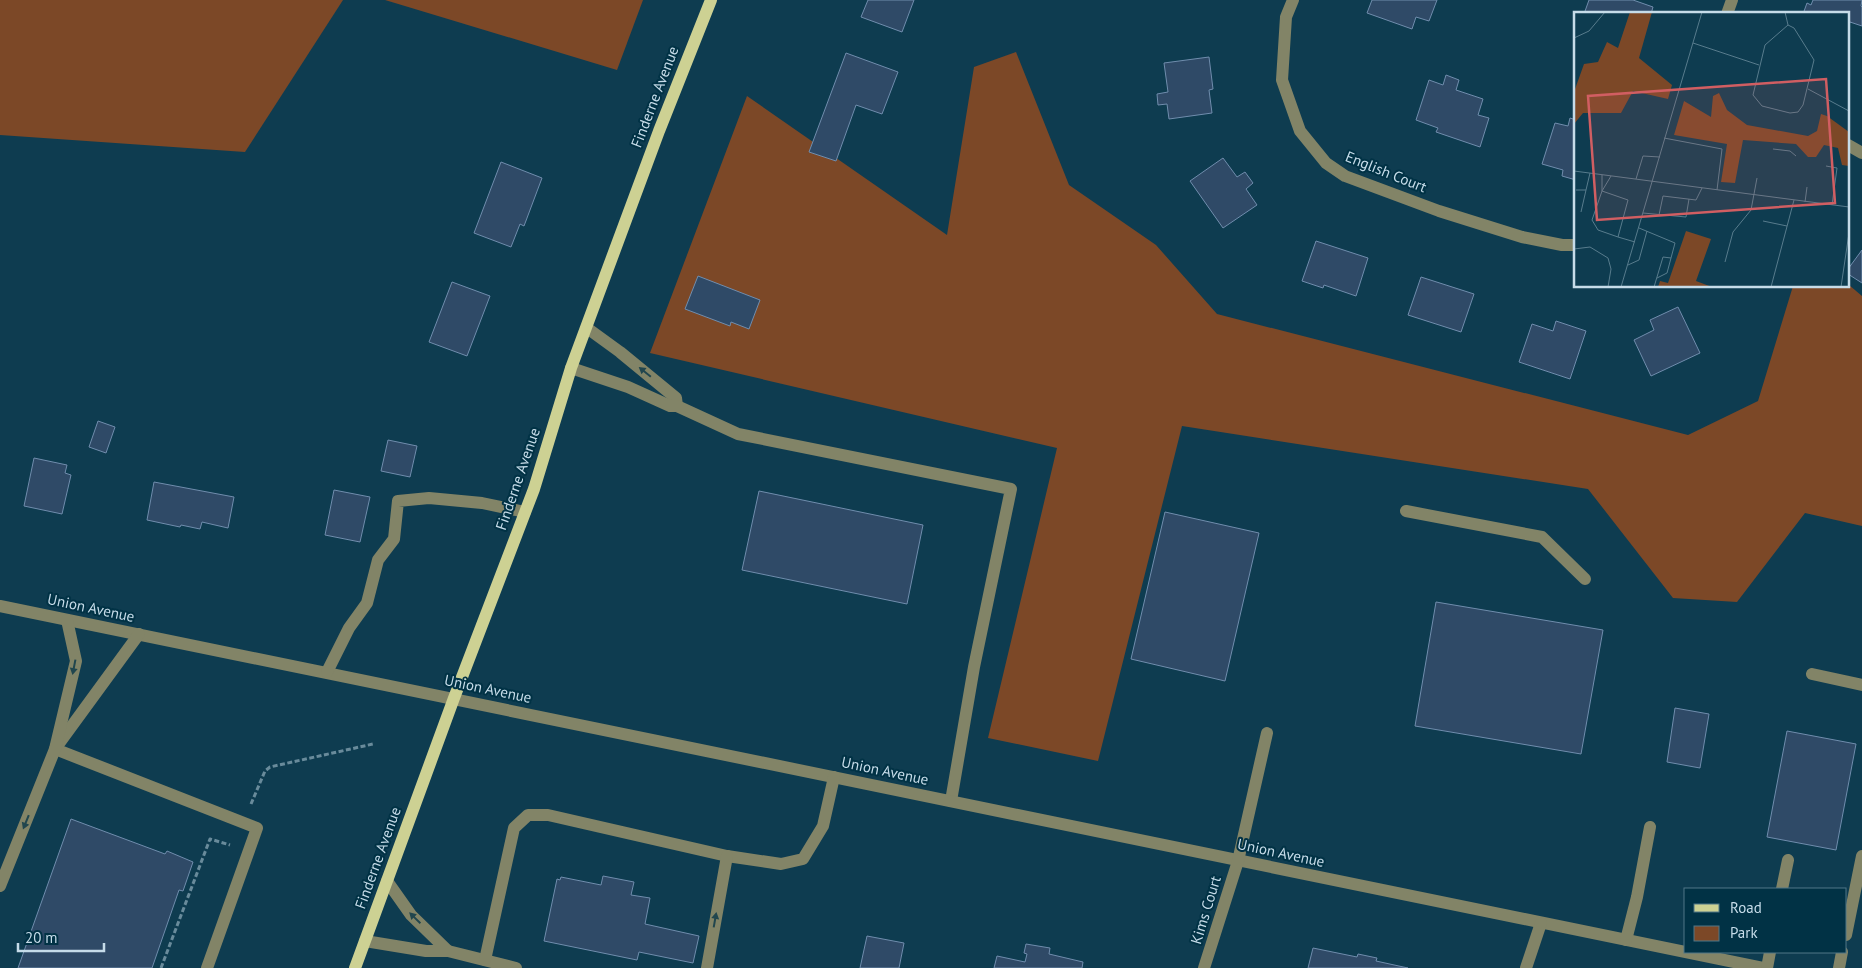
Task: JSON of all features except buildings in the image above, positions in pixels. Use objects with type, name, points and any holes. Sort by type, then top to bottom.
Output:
[{"type":"main road","name":"Finderne Avenue","points":[[355,968],[454,698],[534,489],[572,368],[659,130],[711,0]]},
{"type":"street","name":"English Court","points":[[1293,0],[1286,17],[1282,80],[1300,130],[1326,163],[1345,176],[1439,211],[1522,237],[1562,245],[1574,245]]},
{"type":"street","points":[[1728,12],[1732,0]]},
{"type":"street","points":[[1850,146],[1862,152]]},
{"type":"street","points":[[587,328],[620,352],[676,398],[677,406]]},
{"type":"street","points":[[572,368],[628,387],[670,406],[677,406],[738,434],[1011,489],[974,667],[951,801]]},
{"type":"street","points":[[327,672],[349,628],[367,603],[378,560],[394,539],[398,501],[429,498],[482,503],[525,512]]},
{"type":"street","points":[[1406,511],[1542,537],[1584,578]]},
{"type":"street","name":"Union Avenue","points":[[0,606],[1684,952]]},
{"type":"street","points":[[0,886],[55,749],[76,661],[68,620]]},
{"type":"street","points":[[55,749],[139,634]]},
{"type":"street","points":[[1812,674],[1862,685]]},
{"type":"street","name":"Kims Court","points":[[1204,968],[1238,861],[1267,733]]},
{"type":"street","points":[[55,749],[257,828],[207,968]]},
{"type":"street","points":[[485,960],[514,828],[528,815],[548,815],[727,856],[781,864],[802,860],[823,826],[834,777]]},
{"type":"street","points":[[1626,940],[1637,897],[1650,827]]},
{"type":"street","points":[[707,968],[727,856]]},
{"type":"street","points":[[1847,930],[1862,856]]},
{"type":"street","points":[[1782,888],[1788,860]]},
{"type":"street","points":[[387,881],[411,915],[448,951]]},
{"type":"street","points":[[1526,968],[1541,923]]},
{"type":"street","points":[[364,941],[426,951],[448,951],[516,968]]},
{"type":"street","name":"Union Avenue","points":[[1690,953],[1763,968]]},
{"type":"street","points":[[1767,968],[1770,953]]},
{"type":"street","points":[[1839,968],[1842,953]]},
{"type":"path","points":[[250,808],[265,771],[270,767],[372,744]]},
{"type":"path","points":[[161,968],[210,838],[230,845]]},
{"type":"green space","points":[[0,0],[343,0],[245,152],[0,135]]},
{"type":"green space","points":[[385,0],[643,0],[617,70]]},
{"type":"green space","points":[[1016,52],[1069,185],[1156,245],[1217,314],[1688,435],[1758,401],[1792,288],[1850,288],[1850,286],[1862,296],[1862,526],[1805,513],[1737,602],[1673,598],[1588,489],[1182,426],[1098,761],[988,738],[1057,448],[650,353],[747,96],[947,235],[974,67]]}]
